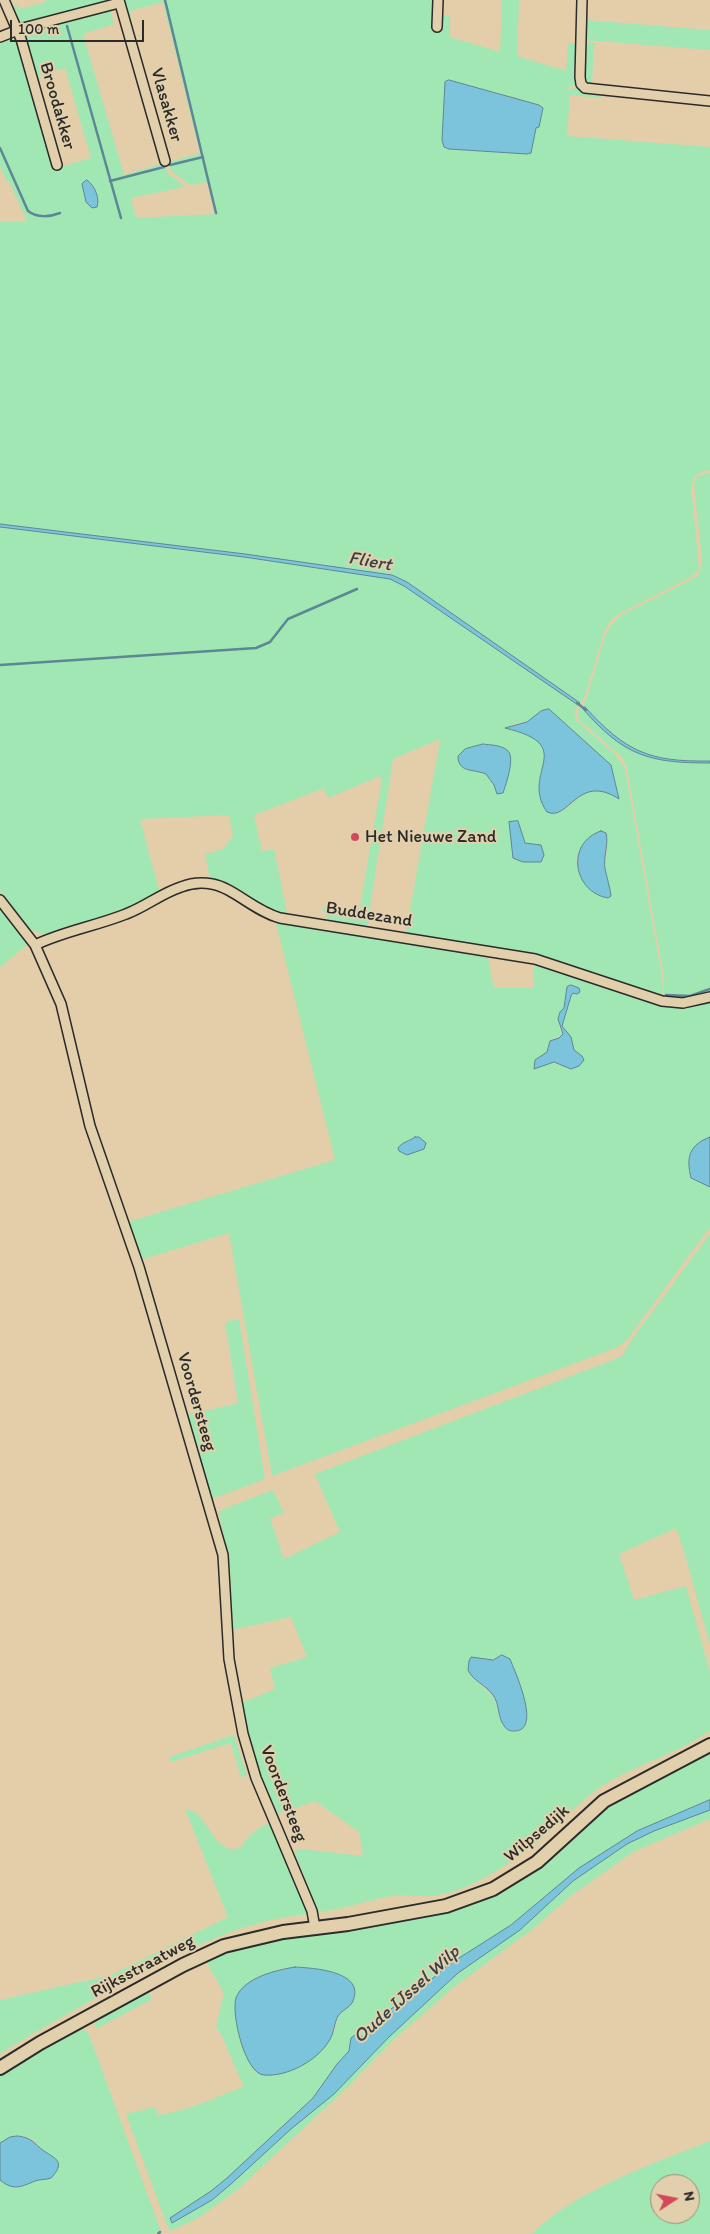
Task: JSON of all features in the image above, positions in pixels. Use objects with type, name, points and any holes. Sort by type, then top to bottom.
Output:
[{"type":"main road","name":"Wilpsedijk","points":[[315,1928],[446,1906],[493,1889],[537,1862],[589,1812],[610,1797],[710,1745]]},
{"type":"main road","name":"Rijksstraatweg","points":[[0,2068],[40,2043],[206,1953],[261,1936],[315,1928]]},
{"type":"street","name":"Broodakker","points":[[4,0],[18,30],[57,165]]},
{"type":"street","points":[[436,27],[438,0]]},
{"type":"street","points":[[582,0],[580,77],[581,84],[585,88],[710,101]]},
{"type":"street","points":[[0,37],[18,30],[119,2]]},
{"type":"street","name":"Vlasakker","points":[[119,2],[165,161]]},
{"type":"street","name":"Buddezand","points":[[35,945],[52,937],[94,926],[128,914],[181,887],[198,883],[213,884],[228,890],[255,908],[280,918],[535,959],[662,1001],[683,1004],[710,997]]},
{"type":"street","name":"Voordersteeg","points":[[0,900],[35,945],[61,1004],[90,1126],[139,1267],[223,1555],[229,1659],[238,1712],[250,1759],[312,1911],[315,1928]]},
{"type":"green space","points":[[46,0],[107,0],[108,3],[22,24],[18,21],[11,7],[17,5],[19,9],[46,2]]},
{"type":"green space","points":[[123,0],[435,0],[441,24],[443,24],[443,16],[450,16],[450,37],[500,52],[502,0],[519,0],[517,56],[566,71],[568,43],[578,43],[577,63],[574,63],[574,70],[577,70],[577,83],[562,91],[579,87],[588,93],[601,94],[601,98],[570,95],[567,136],[710,147],[710,470],[696,474],[691,486],[699,569],[693,576],[620,613],[612,619],[605,629],[584,699],[580,703],[407,582],[392,575],[245,554],[0,524],[0,222],[27,221],[9,181],[7,182],[0,167],[0,41],[13,36],[17,38],[56,168],[91,158],[65,68],[39,75],[42,90],[40,82],[36,83],[24,37],[27,31],[110,9],[114,24],[83,34],[124,175],[164,163],[168,173],[185,187],[131,198],[136,218],[215,214],[207,182],[190,185],[171,171],[169,162],[200,153],[163,2],[130,11],[131,18],[128,19]],"holes":[[[450,80],[539,105],[536,128],[527,154],[449,149],[444,147],[445,82]]]},
{"type":"green space","points":[[585,20],[710,30],[710,50],[585,40]]},
{"type":"green space","points":[[585,42],[596,43],[594,46],[592,83],[598,83],[598,87],[585,83],[583,79]]},
{"type":"green space","points":[[710,473],[710,761],[668,759],[638,751],[625,743],[598,721],[583,705],[606,633],[612,624],[621,615],[695,578],[699,574],[702,562],[694,484],[698,476]]},
{"type":"green space","points":[[0,527],[244,557],[390,579],[404,586],[578,705],[574,711],[576,720],[615,754],[625,769],[663,990],[661,998],[627,983],[527,953],[406,933],[440,739],[393,759],[367,926],[328,920],[321,907],[359,912],[382,779],[380,776],[328,798],[324,788],[254,815],[262,851],[274,849],[287,913],[267,907],[230,886],[210,879],[205,854],[223,849],[233,836],[229,815],[140,819],[160,894],[127,911],[46,934],[38,933],[19,918],[0,891]],"holes":[[[548,709],[611,765],[619,798],[605,792],[586,792],[560,812],[551,814],[539,789],[544,758],[541,743],[512,724],[527,722],[541,711]],[[489,744],[511,758],[505,786],[495,791],[494,785],[486,774],[464,769]],[[518,821],[525,843],[538,844],[541,862],[523,862]],[[608,841],[605,868],[610,892],[608,898],[594,892],[578,871],[576,864],[577,856],[581,850]]]},
{"type":"green space","points":[[581,707],[610,736],[638,753],[669,761],[710,763],[710,994],[690,1000],[664,997],[664,977],[627,768],[621,756],[579,720],[577,712]]},
{"type":"green space","points":[[0,907],[28,942],[27,945],[0,967]]},
{"type":"green space","points":[[275,919],[487,953],[494,988],[533,988],[534,962],[661,1004],[710,1000],[710,1227],[626,1341],[616,1348],[272,1476],[229,1233],[140,1260],[127,1222],[335,1160]],"holes":[[[574,985],[579,993],[573,993],[571,996],[562,1026],[571,1037],[574,1050],[584,1058],[576,1068],[552,1063],[542,1065],[536,1069],[538,1057],[547,1052],[549,1042],[563,1034],[559,1027],[560,1012],[564,1008],[566,991],[569,986]]]},
{"type":"green space","points":[[710,1234],[710,1645],[676,1528],[619,1554],[634,1600],[686,1586],[710,1672],[710,1731],[687,1745],[624,1774],[601,1787],[580,1803],[531,1847],[509,1863],[473,1884],[434,1896],[392,1896],[318,1912],[294,1851],[302,1849],[363,1856],[359,1832],[315,1801],[278,1814],[249,1748],[239,1704],[275,1689],[270,1668],[307,1657],[291,1617],[232,1630],[230,1568],[219,1513],[221,1510],[273,1490],[284,1513],[270,1518],[284,1559],[340,1532],[315,1474],[613,1360],[623,1355],[630,1342]],"holes":[[[505,1655],[528,1716],[524,1727],[520,1731],[512,1731],[504,1726],[500,1720],[495,1699],[470,1674],[476,1657],[493,1660]]]},
{"type":"green space","points":[[239,1319],[265,1479],[212,1499],[187,1415],[238,1403],[225,1322]]},
{"type":"green space","points":[[234,1735],[247,1776],[241,1777],[231,1743],[171,1762],[169,1757]]},
{"type":"green space","points":[[710,1752],[710,1800],[637,1831],[579,1868],[511,1925],[448,1965],[402,2005],[392,2008],[365,2037],[351,2038],[349,2051],[337,2064],[313,2098],[227,2178],[171,2222],[173,2223],[212,2200],[231,2184],[291,2128],[334,2094],[389,2037],[458,1973],[520,1930],[573,1881],[627,1844],[654,1831],[710,1810],[710,1819],[633,1852],[572,1895],[534,1928],[454,1987],[392,2041],[351,2084],[237,2190],[200,2217],[171,2231],[166,2223],[126,2114],[155,2107],[158,2115],[169,2113],[202,2103],[245,2086],[216,2027],[224,1993],[205,1960],[221,1953],[273,1939],[454,1909],[490,1896],[535,1872],[584,1826],[620,1796]],"holes":[[[295,1967],[333,1972],[351,2005],[338,2016],[335,2030],[306,2064],[278,2074],[263,2075],[255,2072],[240,2042],[236,2018],[247,1985],[262,1975],[279,1969]]]},
{"type":"green space","points":[[185,1809],[196,1813],[222,1845],[228,1848],[235,1849],[242,1846],[254,1831],[271,1822],[307,1906],[308,1914],[283,1918],[234,1931],[187,1950],[74,2010],[0,2054],[0,2000],[111,1975],[228,1917]]},
{"type":"green space","points":[[147,1990],[152,1999],[98,2028],[94,2026],[96,2019]]},
{"type":"green space","points":[[78,2028],[88,2032],[162,2234],[156,2232],[154,2234],[0,2234],[0,2180],[10,2186],[20,2187],[40,2180],[47,2153],[35,2141],[27,2137],[12,2137],[0,2143],[0,2075]]},
{"type":"green space","points":[[710,2141],[710,2234],[531,2234],[571,2204],[639,2169]]},
{"type":"water","points":[[449,80],[539,105],[543,108],[539,127],[536,128],[531,153],[449,149],[444,147],[442,140],[445,82]]},
{"type":"water","points":[[87,180],[96,192],[97,207],[92,208],[86,202],[82,184]]},
{"type":"water","points":[[0,524],[245,554],[392,575],[407,582],[580,703],[578,705],[404,586],[390,579],[244,557],[0,527]]},
{"type":"water","points":[[585,707],[613,735],[640,751],[671,759],[710,761],[710,763],[670,761],[639,754],[625,747],[598,725],[583,709]]},
{"type":"water","points":[[549,709],[611,765],[619,799],[605,792],[594,791],[584,794],[562,810],[555,813],[547,812],[540,798],[539,785],[544,752],[539,743],[527,735],[505,728],[527,722],[541,711]]},
{"type":"water","points":[[483,744],[502,747],[510,753],[510,770],[503,793],[497,794],[494,785],[486,774],[467,770],[459,761],[458,756],[465,749]]},
{"type":"water","points":[[518,821],[525,843],[541,845],[544,855],[541,862],[523,862],[513,858],[509,822]]},
{"type":"water","points":[[601,831],[606,833],[607,837],[605,869],[611,896],[608,898],[596,894],[587,887],[578,867],[578,856],[582,846],[590,837]]},
{"type":"water","points":[[571,985],[579,988],[580,992],[577,994],[573,993],[571,996],[562,1026],[571,1037],[574,1050],[584,1060],[579,1066],[571,1069],[554,1062],[534,1069],[535,1060],[547,1052],[550,1041],[559,1038],[563,1034],[558,1019],[560,1012],[564,1008],[567,987]]},
{"type":"water","points":[[415,1137],[419,1137],[426,1143],[424,1149],[407,1155],[399,1151],[398,1148],[400,1146]]},
{"type":"water","points":[[710,1137],[710,1187],[691,1178],[689,1158],[697,1144]]},
{"type":"water","points":[[502,1655],[510,1659],[521,1687],[527,1711],[523,1728],[515,1731],[508,1730],[505,1727],[493,1695],[468,1670],[471,1657],[493,1660]]},
{"type":"water","points":[[710,1800],[710,1810],[654,1831],[627,1844],[573,1881],[520,1930],[458,1973],[389,2037],[334,2094],[291,2129],[231,2184],[212,2200],[172,2223],[170,2218],[227,2178],[313,2098],[337,2064],[349,2051],[351,2038],[355,2035],[365,2037],[392,2008],[402,2005],[448,1965],[511,1925],[579,1868],[637,1831]]},
{"type":"water","points":[[295,1967],[325,1970],[346,1978],[352,1984],[355,1992],[352,2003],[338,2016],[331,2038],[317,2055],[292,2070],[273,2075],[264,2075],[257,2072],[245,2054],[236,2017],[236,1998],[240,1991],[253,1980],[279,1970]]},
{"type":"water","points":[[18,2136],[30,2140],[58,2162],[58,2168],[51,2178],[37,2180],[17,2187],[9,2186],[0,2180],[0,2143],[10,2137]]},
{"type":"waterway","points":[[165,0],[216,213]]},
{"type":"waterway","points":[[67,26],[121,218]]},
{"type":"waterway","points":[[0,148],[28,211],[35,215],[44,216],[60,213]]},
{"type":"waterway","points":[[170,165],[203,157]]},
{"type":"waterway","points":[[110,181],[164,167]]},
{"type":"waterway","points":[[0,665],[256,648],[270,642],[288,619],[357,589]]},
{"type":"waterway","name":"Fliert","points":[[577,703],[586,710]]},
{"type":"waterway","points":[[666,995],[690,996],[710,989]]},
{"type":"place","name":"Het Nieuwe Zand","points":[[355,837]]},
{"type":"water label","name":"Oude IJssel Wilp","points":[[407,1995]]}]
